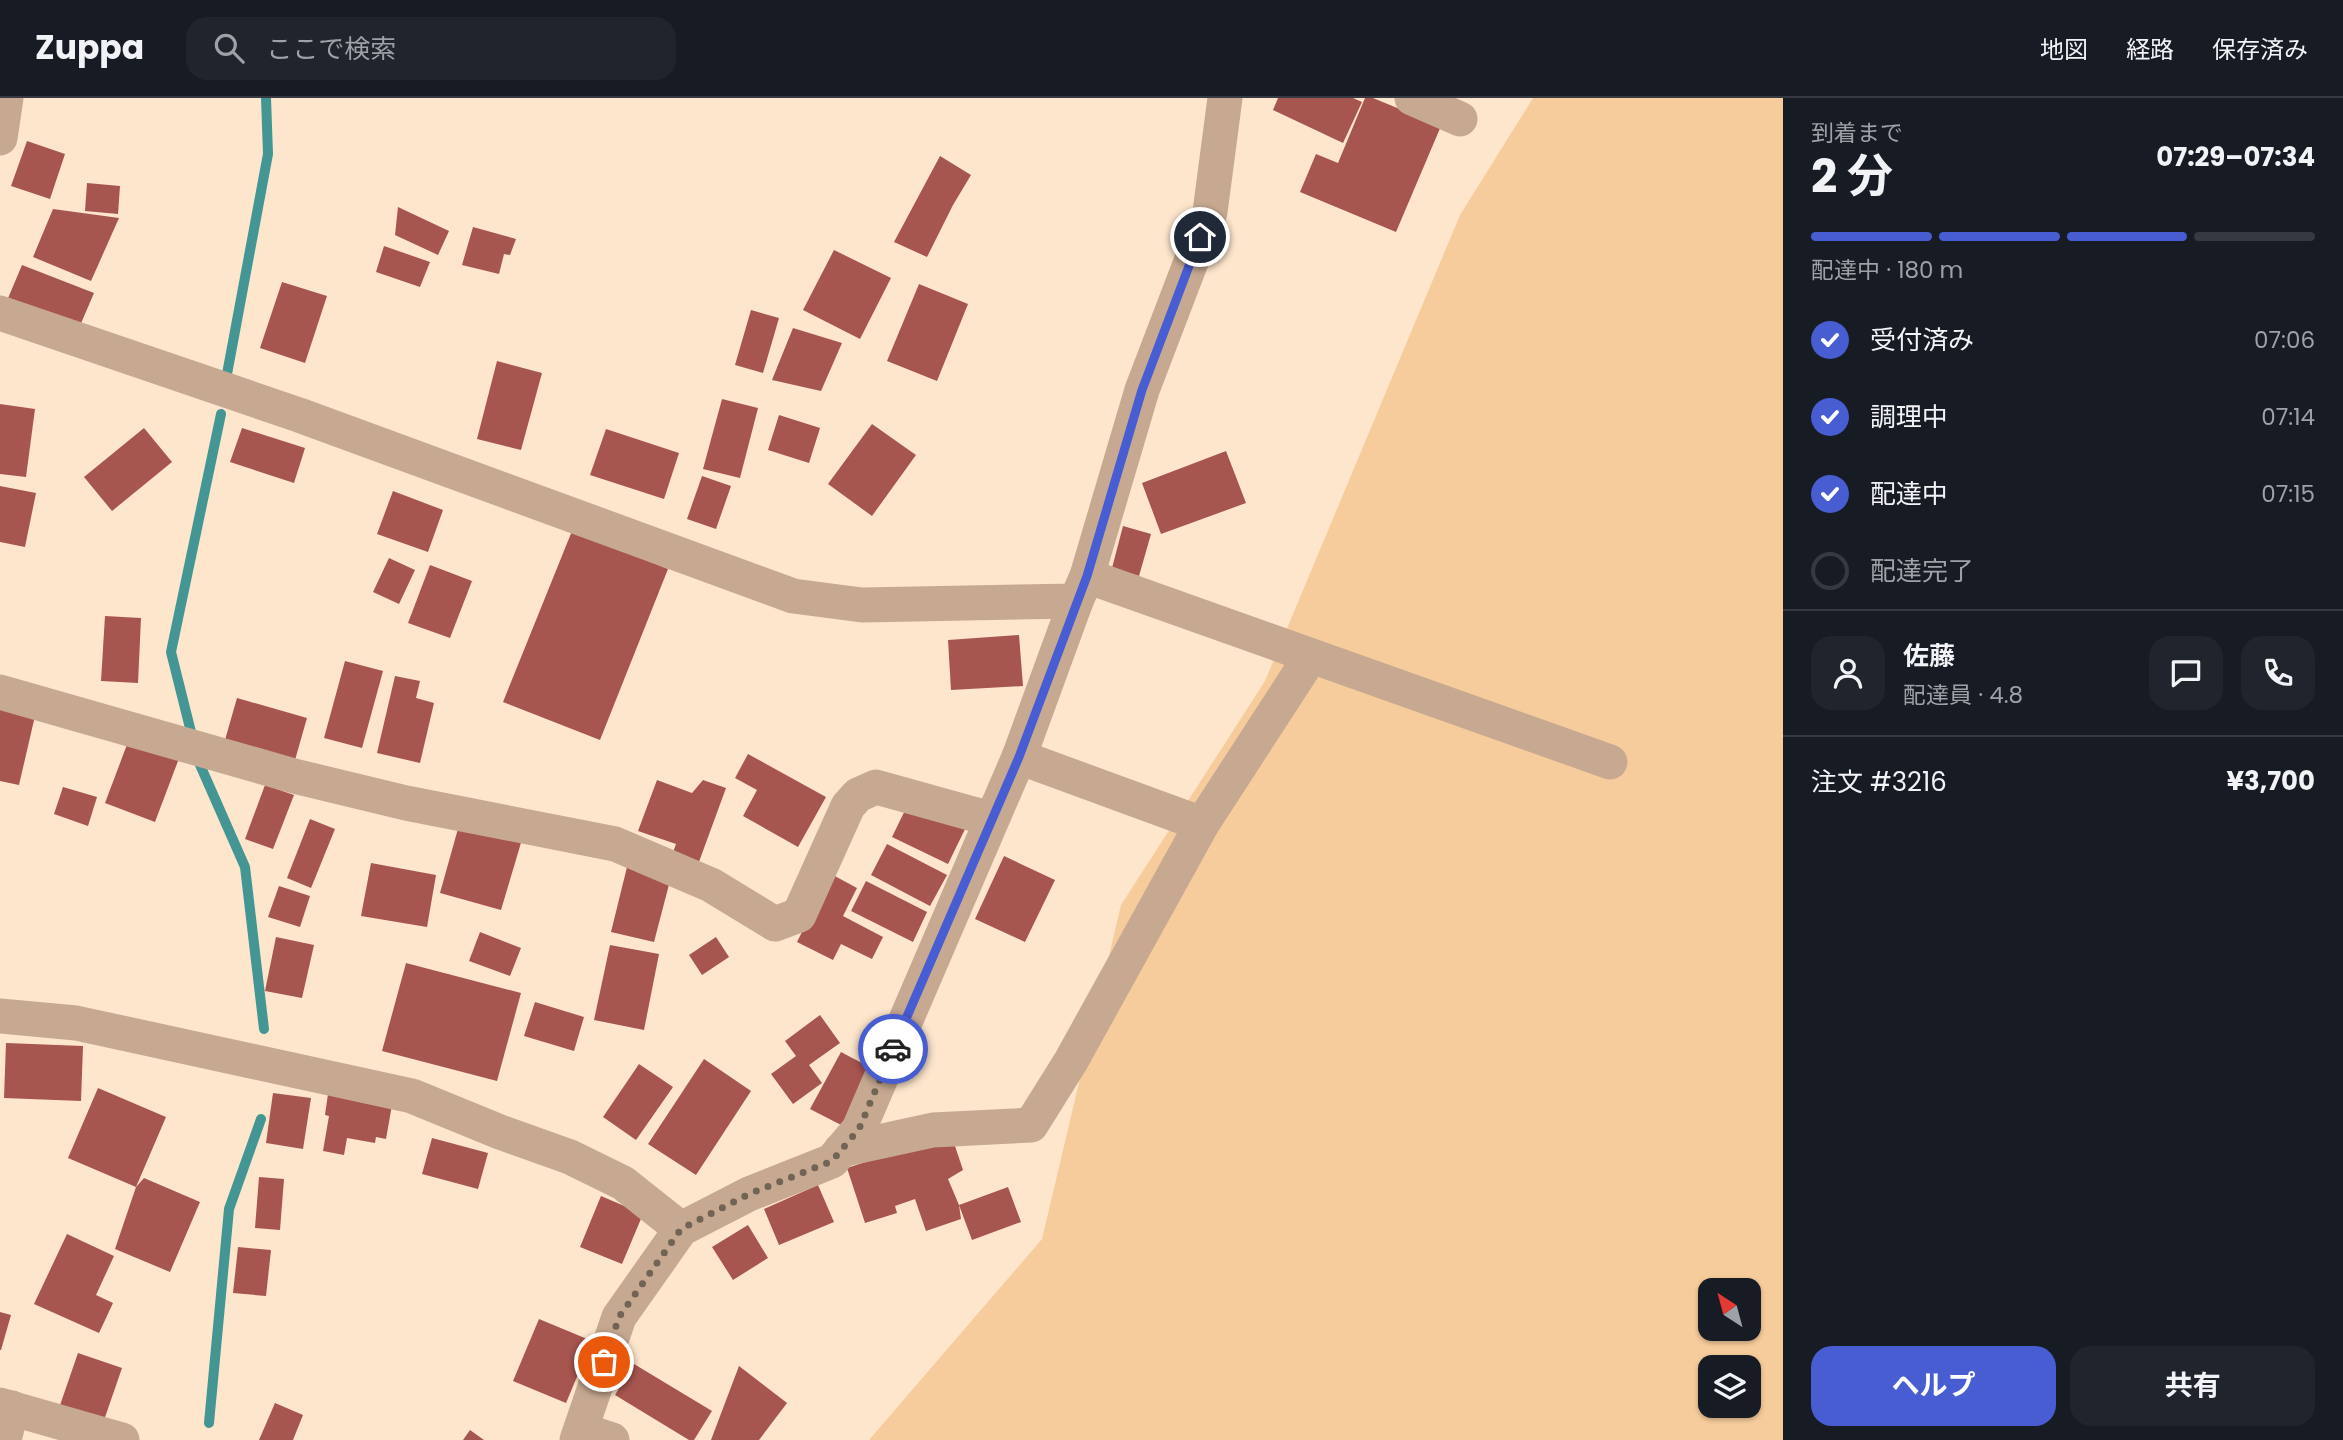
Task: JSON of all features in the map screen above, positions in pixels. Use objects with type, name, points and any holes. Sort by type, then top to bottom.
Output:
[{"type":"street","points":[[590,1437],[619,1317],[681,1229],[749,1194],[832,1161],[859,1129],[1019,757],[1081,589],[1142,390],[1210,212],[1225,98]]},
{"type":"street","points":[[1412,98],[1460,118]]},
{"type":"street","points":[[0,313],[299,415],[793,596],[862,605],[1081,589],[1311,656],[1610,762]]},
{"type":"street","points":[[841,1150],[933,1130],[1031,1125],[1071,1060],[1202,824],[1311,656]]},
{"type":"street","points":[[0,692],[294,776],[406,803],[615,844],[711,885],[775,924],[799,915],[848,806],[858,794],[876,787],[991,819]]},
{"type":"street","points":[[1019,757],[1202,824]]},
{"type":"street","points":[[0,1016],[76,1024],[412,1096],[570,1157],[623,1183],[681,1229]]},
{"type":"street","points":[[5,1418],[122,1440]]},
{"type":"shaded area","points":[[1533,98],[1783,98],[1783,1440],[869,1440],[1042,1239],[1121,905],[1265,681],[1460,215]]},
{"type":"building","points":[[1278,98],[1353,98],[1362,102],[1343,143],[1273,110]]},
{"type":"building","points":[[1365,98],[1373,98],[1441,126],[1396,232],[1300,192],[1316,154],[1338,163]]},
{"type":"building","points":[[27,141],[65,154],[50,199],[11,186]]},
{"type":"building","points":[[940,156],[971,175],[927,257],[894,242]]},
{"type":"building","points":[[87,183],[120,186],[118,214],[85,211]]},
{"type":"building","points":[[398,207],[449,231],[438,255],[395,235]]},
{"type":"building","points":[[53,209],[119,218],[91,281],[33,257]]},
{"type":"building","points":[[473,227],[516,239],[510,255],[504,254],[499,274],[462,265]]},
{"type":"building","points":[[384,246],[430,262],[420,287],[376,272]]},
{"type":"building","points":[[834,250],[891,278],[860,339],[803,310]]},
{"type":"building","points":[[22,265],[94,293],[79,328],[6,303]]},
{"type":"building","points":[[282,282],[327,296],[305,363],[260,348]]},
{"type":"building","points":[[919,284],[968,304],[937,381],[887,361]]},
{"type":"building","points":[[751,310],[779,318],[763,373],[735,365]]},
{"type":"building","points":[[793,328],[842,343],[821,391],[772,380]]},
{"type":"building","points":[[497,361],[542,373],[521,450],[477,439]]},
{"type":"building","points":[[722,399],[758,408],[740,478],[703,469]]},
{"type":"building","points":[[0,404],[35,409],[26,477],[0,474]]},
{"type":"building","points":[[779,415],[820,428],[809,463],[768,450]]},
{"type":"building","points":[[872,424],[916,455],[872,516],[828,484]]},
{"type":"building","points":[[144,428],[172,462],[112,511],[84,477]]},
{"type":"building","points":[[242,428],[305,448],[294,483],[230,462]]},
{"type":"building","points":[[606,429],[679,453],[664,499],[590,475]]},
{"type":"building","points":[[1226,451],[1246,503],[1161,534],[1142,483]]},
{"type":"building","points":[[702,476],[731,486],[716,529],[687,519]]},
{"type":"building","points":[[0,486],[36,493],[25,547],[0,542]]},
{"type":"building","points":[[393,491],[443,510],[428,552],[377,534]]},
{"type":"building","points":[[1123,526],[1151,534],[1139,576],[1112,568]]},
{"type":"building","points":[[572,531],[668,569],[600,740],[503,702]]},
{"type":"building","points":[[389,558],[415,570],[399,604],[373,592]]},
{"type":"building","points":[[430,565],[472,581],[450,638],[408,623]]},
{"type":"building","points":[[105,616],[141,618],[138,683],[101,681]]},
{"type":"building","points":[[1019,635],[1023,686],[951,690],[948,640]]},
{"type":"building","points":[[345,661],[383,671],[362,748],[324,738]]},
{"type":"building","points":[[395,676],[420,681],[416,698],[434,703],[420,763],[377,753]]},
{"type":"building","points":[[237,698],[307,718],[293,767],[223,747]]},
{"type":"building","points":[[0,708],[35,716],[19,785],[0,781]]},
{"type":"building","points":[[131,734],[181,753],[155,822],[105,803]]},
{"type":"building","points":[[748,754],[826,797],[798,847],[743,816],[757,790],[735,778]]},
{"type":"building","points":[[657,780],[692,793],[703,780],[726,788],[696,870],[670,861],[676,844],[638,831]]},
{"type":"building","points":[[265,785],[294,795],[273,849],[245,839]]},
{"type":"building","points":[[63,787],[97,797],[88,826],[54,814]]},
{"type":"building","points":[[912,796],[968,823],[948,864],[892,837]]},
{"type":"building","points":[[461,818],[523,836],[501,910],[440,893]]},
{"type":"building","points":[[310,819],[335,829],[311,888],[287,878]]},
{"type":"building","points":[[887,844],[947,875],[930,906],[871,875]]},
{"type":"building","points":[[1004,856],[1055,880],[1025,942],[975,919]]},
{"type":"building","points":[[371,863],[436,875],[427,927],[361,916]]},
{"type":"building","points":[[628,863],[672,873],[654,942],[611,932]]},
{"type":"building","points":[[831,874],[857,888],[843,916],[883,937],[872,959],[841,944],[833,960],[797,942]]},
{"type":"building","points":[[866,881],[927,912],[913,942],[851,911]]},
{"type":"building","points":[[279,886],[310,896],[300,927],[268,917]]},
{"type":"building","points":[[480,932],[521,948],[510,976],[469,961]]},
{"type":"building","points":[[276,937],[314,945],[302,998],[265,991]]},
{"type":"building","points":[[716,937],[729,957],[702,975],[689,955]]},
{"type":"building","points":[[610,945],[659,954],[644,1030],[594,1020]]},
{"type":"building","points":[[406,963],[521,993],[497,1081],[382,1051]]},
{"type":"building","points":[[535,1002],[584,1017],[574,1051],[524,1036]]},
{"type":"building","points":[[820,1015],[840,1043],[809,1065],[822,1083],[793,1104],[771,1074],[796,1056],[785,1041]]},
{"type":"building","points":[[6,1043],[83,1046],[81,1101],[4,1098]]},
{"type":"building","points":[[841,1052],[875,1070],[845,1127],[810,1109]]},
{"type":"building","points":[[704,1059],[751,1091],[696,1175],[648,1144]]},
{"type":"building","points":[[639,1064],[673,1087],[636,1140],[603,1117]]},
{"type":"building","points":[[98,1088],[166,1117],[136,1187],[68,1158]]},
{"type":"building","points":[[273,1093],[311,1098],[303,1149],[266,1143]]},
{"type":"building","points":[[328,1094],[392,1105],[386,1139],[376,1137],[375,1143],[347,1138],[344,1155],[323,1151],[329,1116],[325,1115]]},
{"type":"building","points":[[951,1134],[963,1170],[948,1179],[959,1205],[961,1219],[926,1231],[915,1199],[895,1206],[897,1213],[865,1223],[847,1168]]},
{"type":"building","points":[[432,1138],[488,1153],[478,1189],[422,1174]]},
{"type":"building","points":[[259,1177],[284,1179],[280,1230],[255,1228]]},
{"type":"building","points":[[144,1178],[200,1202],[170,1272],[115,1249],[136,1187]]},
{"type":"building","points":[[818,1185],[834,1222],[779,1245],[764,1209]]},
{"type":"building","points":[[1008,1187],[1021,1222],[972,1240],[959,1205]]},
{"type":"building","points":[[601,1196],[643,1214],[622,1264],[580,1247]]},
{"type":"building","points":[[748,1225],[768,1258],[733,1280],[712,1247]]},
{"type":"building","points":[[67,1234],[114,1256],[96,1295],[113,1303],[99,1333],[34,1304]]},
{"type":"building","points":[[238,1247],[271,1250],[266,1296],[233,1293]]},
{"type":"building","points":[[0,1312],[11,1315],[1,1350],[0,1350]]},
{"type":"building","points":[[539,1319],[592,1341],[566,1403],[513,1381]]},
{"type":"building","points":[[78,1353],[122,1368],[102,1426],[58,1411]]},
{"type":"building","points":[[634,1364],[712,1411],[694,1440],[689,1440],[615,1395]]},
{"type":"building","points":[[739,1366],[787,1403],[759,1440],[711,1440]]},
{"type":"building","points":[[275,1403],[303,1415],[293,1440],[259,1440]]},
{"type":"building","points":[[470,1430],[484,1440],[463,1440]]},
{"type":"waterway","points":[[227,374],[268,154],[266,98]]},
{"type":"waterway","points":[[193,740],[171,652],[221,414]]},
{"type":"waterway","points":[[197,758],[245,867],[264,1029]]},
{"type":"waterway","points":[[209,1423],[229,1209],[261,1119]]},
{"type":"way so far","points":[[604,1362],[619,1317],[681,1229],[749,1194],[832,1161],[859,1129],[893,1049]]},
{"type":"route","points":[[893,1049],[1019,757],[1087,576],[1142,390],[1200,237]]}]
